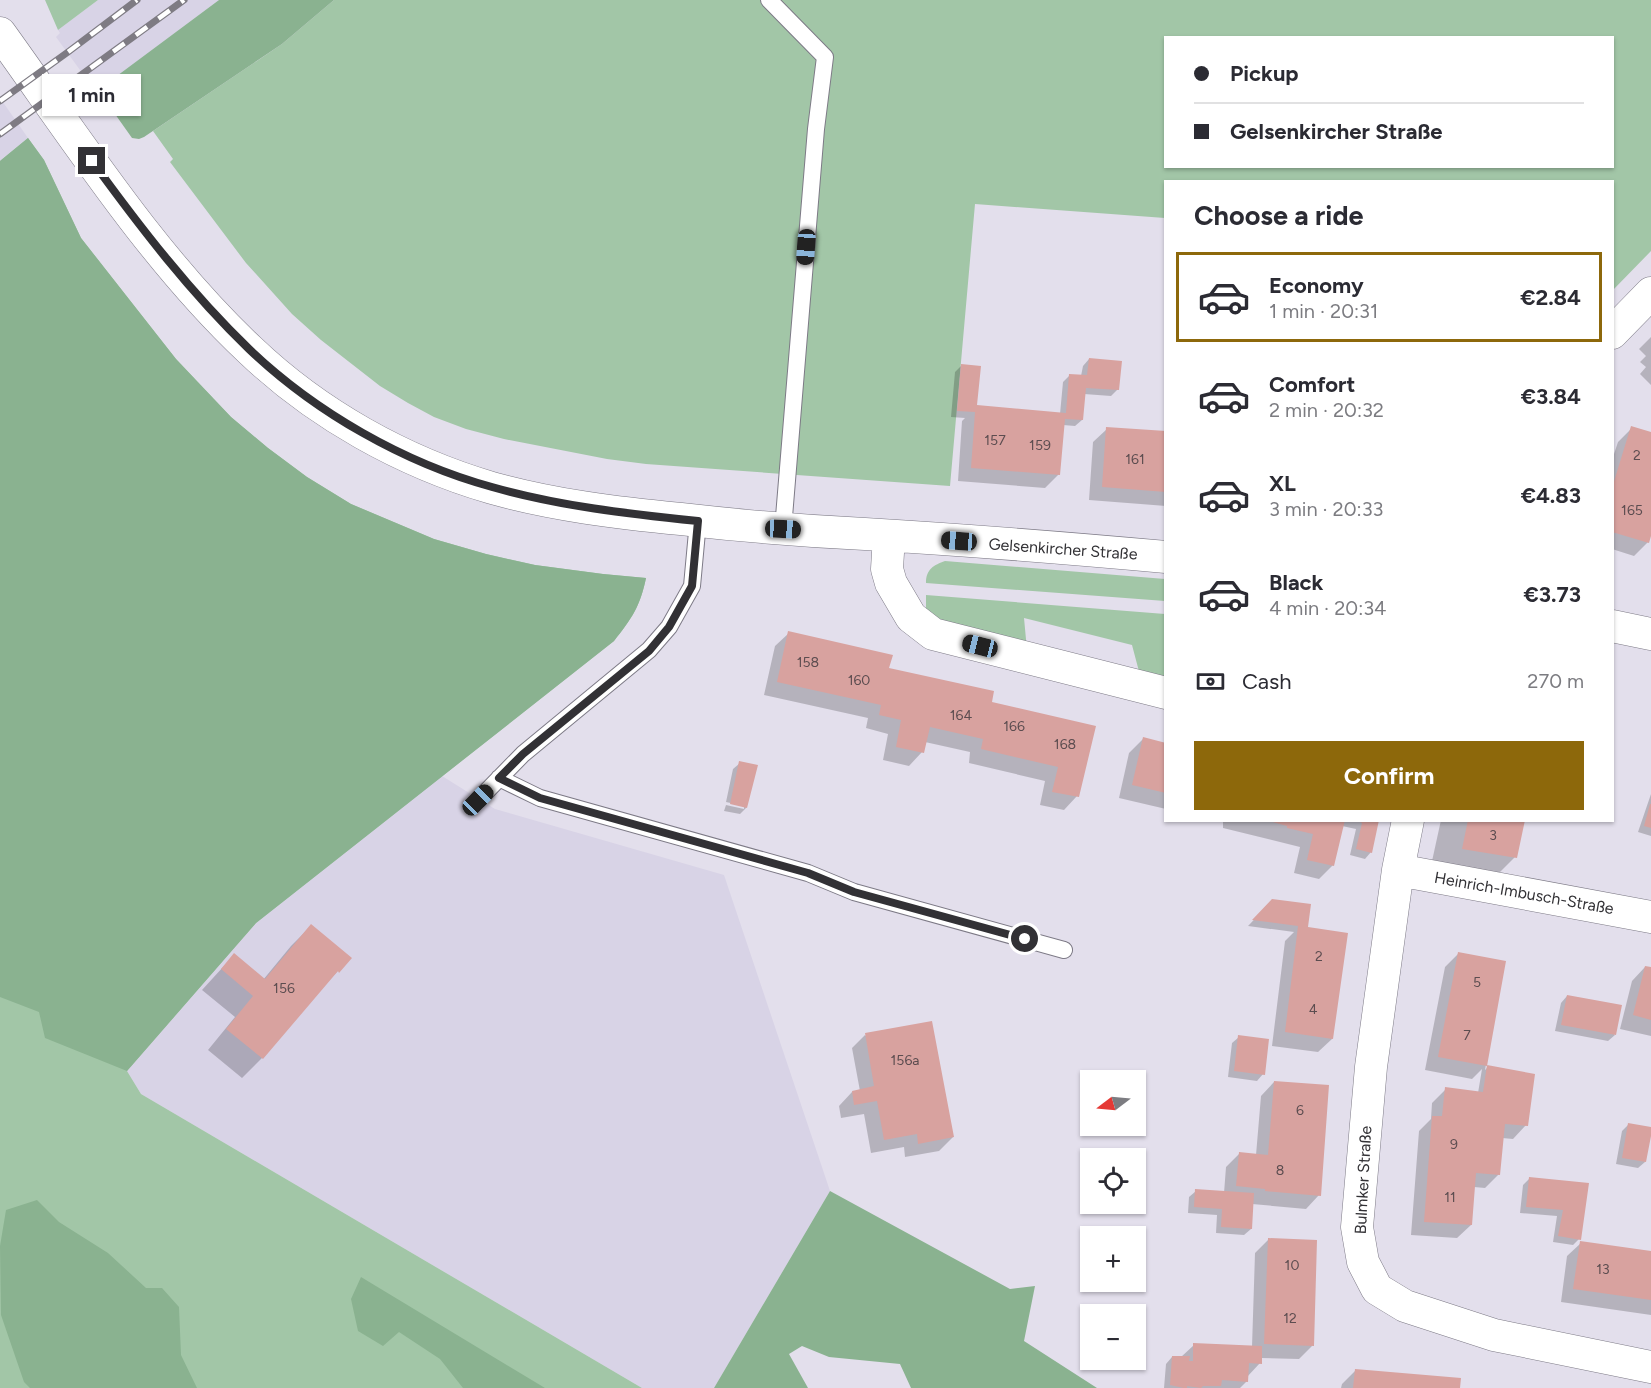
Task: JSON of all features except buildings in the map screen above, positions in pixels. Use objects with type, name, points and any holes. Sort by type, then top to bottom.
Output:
[{"type":"street","name":"Gelsenkircher Straße","points":[[0,33],[118,197],[164,256],[207,306],[250,350],[312,400],[371,437],[445,471],[536,499],[698,521],[1164,557]]},
{"type":"street","points":[[1614,331],[1651,293]]},
{"type":"street","points":[[889,536],[887,569],[891,583],[910,617],[933,634],[1164,692]]},
{"type":"street","points":[[1614,626],[1651,634]]},
{"type":"street","name":"Bulmker Straße","points":[[1408,822],[1398,870],[1369,1090],[1357,1227],[1363,1262],[1377,1289],[1405,1306],[1494,1335],[1651,1367]]},
{"type":"street","name":"Heinrich-Imbusch-Straße","points":[[1398,870],[1651,917]]},
{"type":"lane","points":[[769,0],[825,57],[816,129],[783,529]]},
{"type":"lane","points":[[478,800],[523,754],[649,651],[669,627],[692,586],[698,521]]},
{"type":"lane","points":[[499,778],[540,798],[808,873],[854,892],[1064,950]]},
{"type":"shaded area","points":[[98,0],[219,0],[96,92],[56,37],[60,33],[58,30]]},
{"type":"shaded area","points":[[0,98],[28,138],[0,161]]},
{"type":"shaded area","points":[[442,776],[495,809],[724,875],[830,1191],[714,1388],[642,1388],[141,1094],[127,1071],[256,923]]},
{"type":"green space","points":[[45,0],[98,0],[58,30]]},
{"type":"green space","points":[[219,0],[334,0],[282,44],[144,137],[132,138],[98,90]]},
{"type":"green space","points":[[334,0],[1651,0],[1651,251],[1614,289],[1614,180],[1164,180],[1164,218],[975,204],[950,486],[646,464],[607,459],[504,439],[466,429],[434,417],[380,386],[292,314],[246,263],[170,162],[173,159],[153,131],[282,44]]},
{"type":"green space","points":[[28,138],[44,160],[81,238],[176,359],[231,417],[307,477],[351,504],[434,539],[535,565],[646,578],[635,612],[614,641],[256,923],[127,1071],[141,1094],[642,1388],[0,1388],[0,161]]},
{"type":"green space","points":[[28,138],[44,160],[81,238],[176,359],[231,417],[307,477],[351,504],[434,539],[535,565],[646,578],[635,612],[614,641],[256,923],[127,1071],[45,1038],[39,1012],[0,997],[0,161]]},
{"type":"green space","points":[[945,561],[1164,579],[1164,601],[926,583],[927,574],[937,564]]},
{"type":"green space","points":[[926,595],[1164,614],[1164,685],[1141,679],[1132,645],[1024,618],[1027,650],[941,628],[926,610]]},
{"type":"green space","points":[[830,1191],[1010,1289],[1035,1286],[1024,1341],[1097,1388],[911,1388],[900,1364],[829,1357],[802,1346],[789,1354],[808,1388],[714,1388]]},
{"type":"green space","points":[[37,1200],[59,1222],[108,1253],[146,1288],[162,1288],[179,1307],[181,1355],[197,1388],[30,1388],[24,1382],[1,1315],[0,1246],[6,1210]]},
{"type":"green space","points":[[361,1277],[545,1388],[463,1388],[440,1359],[399,1332],[383,1346],[358,1331],[351,1299]]},
{"type":"railway","points":[[0,101],[137,0]]},
{"type":"railway","points":[[0,134],[184,0]]},
{"type":"route","points":[[92,161],[164,256],[207,306],[250,350],[312,400],[361,433],[454,475],[536,499],[698,521],[692,586],[669,627],[649,651],[523,754],[499,778],[540,798],[808,873],[854,892],[1025,939]]}]
